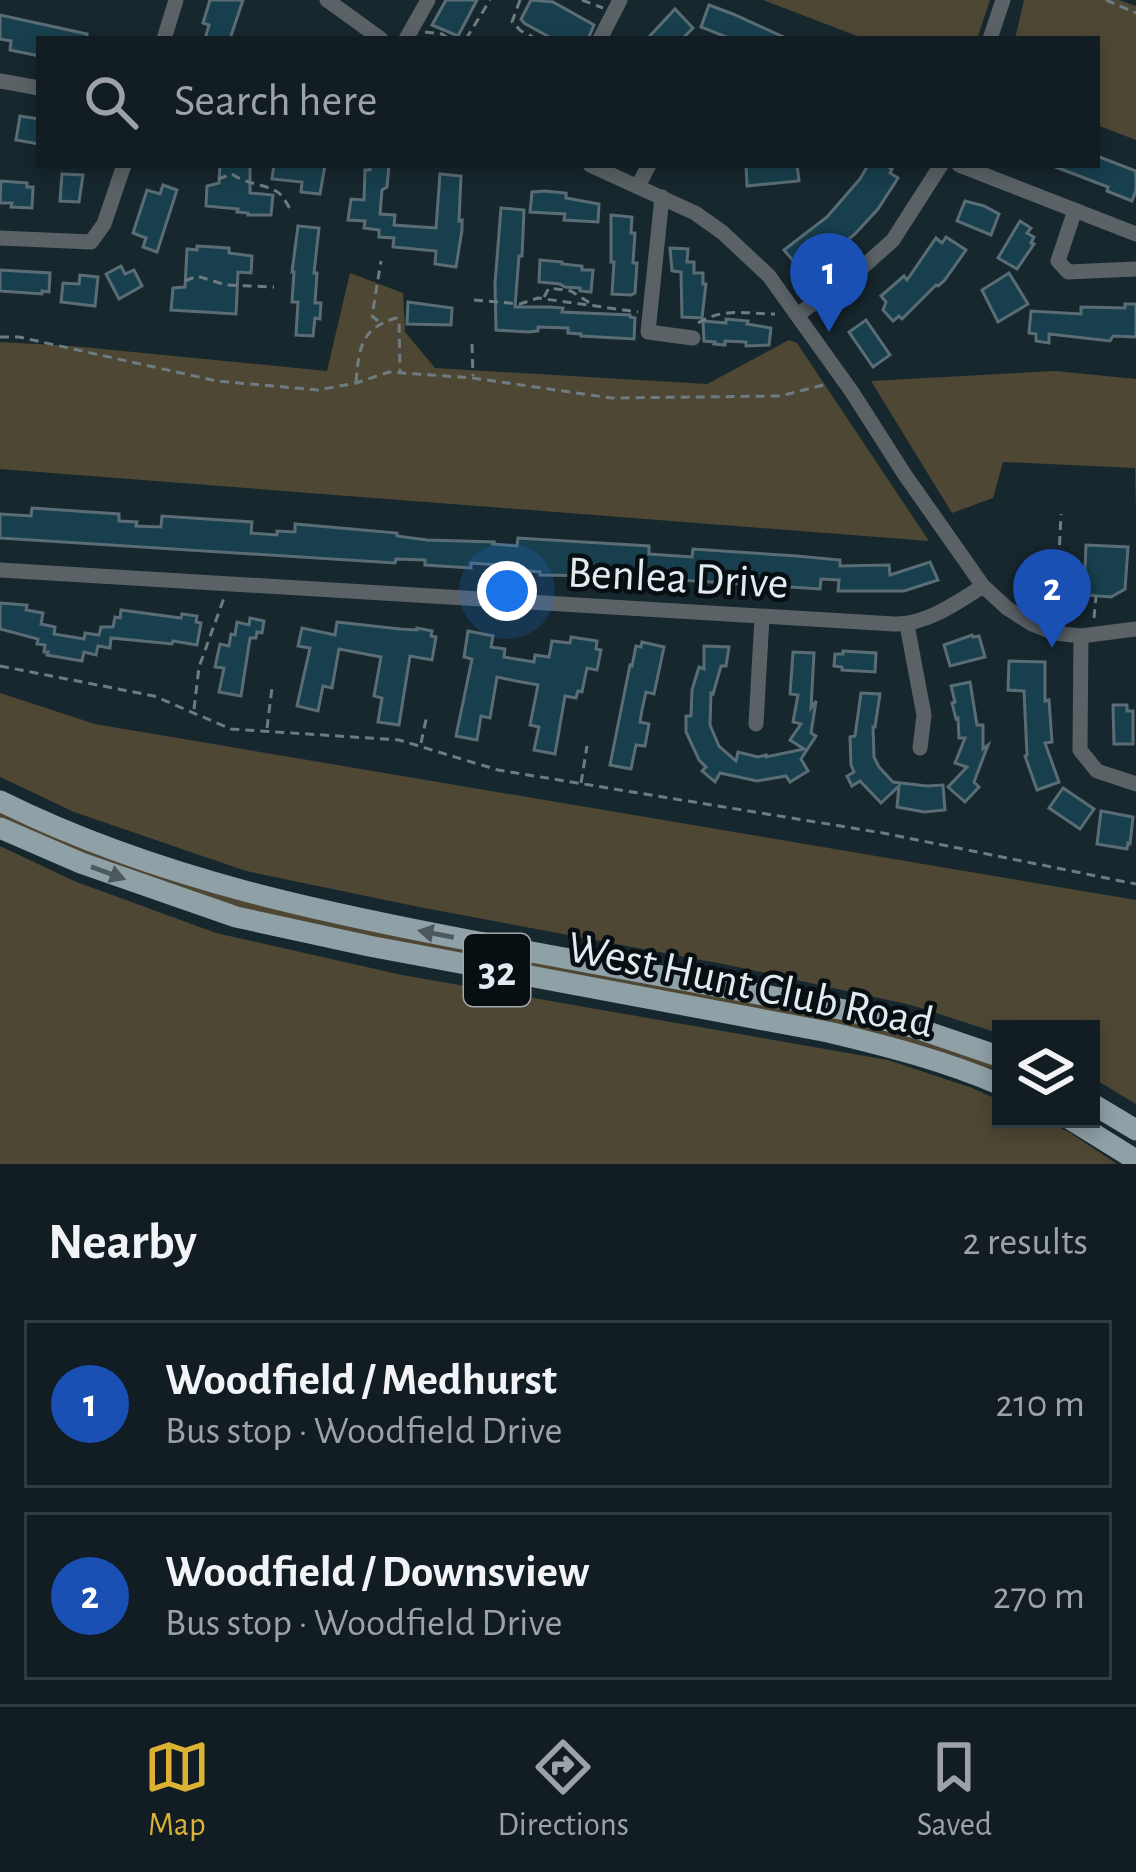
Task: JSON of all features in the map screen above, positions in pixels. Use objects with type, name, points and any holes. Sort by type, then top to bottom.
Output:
[{"type":"main road","name":"West Hunt Club Road","points":[[0,801],[105,846],[237,891],[372,922],[845,1010],[992,1054]]},
{"type":"main road","name":"West Hunt Club Road","points":[[0,828],[81,863],[236,917],[828,1032],[900,1049],[992,1082]]},
{"type":"main road","points":[[1100,1108],[1136,1130]]},
{"type":"main road","points":[[1084,1128],[1136,1160]]},
{"type":"street","points":[[165,36],[176,0]]},
{"type":"street","points":[[327,0],[377,36]]},
{"type":"street","points":[[409,34],[428,0]]},
{"type":"street","points":[[992,36],[1003,0]]},
{"type":"street","points":[[602,36],[617,6]]},
{"type":"street","points":[[0,81],[36,87]]},
{"type":"street","points":[[0,238],[91,242],[104,224],[123,168]]},
{"type":"street","points":[[597,168],[695,213],[769,276],[983,586],[1007,608],[1055,633],[1086,636],[1136,629]]},
{"type":"street","points":[[638,186],[647,168]]},
{"type":"street","points":[[797,315],[893,240],[939,168]]},
{"type":"street","points":[[966,168],[1136,234]]},
{"type":"street","points":[[662,197],[647,332],[693,338]]},
{"type":"street","points":[[1075,210],[1058,261],[1068,272],[1136,269]]},
{"type":"street","name":"Benlea Drive","points":[[0,569],[907,625],[983,586]]},
{"type":"street","points":[[756,724],[762,617]]},
{"type":"street","points":[[907,625],[924,715],[920,748]]},
{"type":"street","points":[[1086,636],[1081,750],[1097,771],[1136,784]]},
{"type":"path","points":[[468,36],[490,0]]},
{"type":"path","points":[[520,0],[512,22],[530,36]]},
{"type":"path","points":[[582,0],[617,6]]},
{"type":"path","points":[[1106,0],[1136,13]]},
{"type":"path","points":[[409,34],[445,36]]},
{"type":"path","points":[[218,179],[232,174],[272,188],[292,212]]},
{"type":"path","points":[[380,323],[372,316],[381,261]]},
{"type":"path","points":[[185,281],[197,277],[226,286],[274,286]]},
{"type":"path","points":[[543,299],[549,288],[571,291],[594,306]]},
{"type":"path","points":[[474,300],[520,304],[543,299],[650,313]]},
{"type":"path","points":[[693,338],[697,325],[712,316],[737,310],[777,314]]},
{"type":"path","points":[[356,383],[365,336],[380,323],[396,318],[400,320],[400,373]]},
{"type":"path","points":[[0,337],[19,337],[217,381],[318,390],[389,372],[473,378],[611,398],[781,396],[843,380]]},
{"type":"path","points":[[472,344],[473,378]]},
{"type":"path","points":[[1055,633],[1061,514]]},
{"type":"path","points":[[194,713],[199,667],[229,585]]},
{"type":"path","points":[[1086,636],[1096,596]]},
{"type":"path","points":[[0,666],[154,696],[231,729],[399,740],[498,770],[883,833],[1136,884]]},
{"type":"path","points":[[266,731],[272,688]]},
{"type":"path","points":[[420,746],[428,715]]},
{"type":"path","points":[[581,783],[587,746]]},
{"type":"shaded area","points":[[763,0],[990,0],[978,36],[857,36]]},
{"type":"shaded area","points":[[1024,0],[1119,0],[1136,6],[1136,140],[1100,126],[1100,36],[1016,36]]},
{"type":"shaded area","points":[[350,273],[403,293],[405,332],[435,368],[707,384],[789,340],[797,343],[929,541],[0,469],[0,342],[327,371]]},
{"type":"shaded area","points":[[1055,371],[1136,379],[1136,514],[1135,468],[1003,462],[993,498],[952,513],[871,381]]},
{"type":"shaded area","points":[[0,693],[95,724],[1136,900],[1136,1104],[1100,1082],[1100,1020],[992,1020],[992,1031],[911,1005],[728,965],[246,871],[74,812],[0,777]]},
{"type":"shaded area","points":[[0,809],[128,863],[908,1034],[992,1063],[992,1074],[263,914],[136,876],[0,819]]},
{"type":"shaded area","points":[[0,846],[74,881],[216,933],[402,975],[888,1060],[992,1097],[992,1128],[1060,1128],[1117,1164],[0,1164]]},
{"type":"building","points":[[210,0],[243,0],[231,36],[206,36],[209,25],[203,23]]},
{"type":"building","points":[[446,0],[477,0],[458,36],[432,25]]},
{"type":"building","points":[[531,0],[553,2],[594,25],[589,36],[548,36],[521,19]]},
{"type":"building","points":[[709,5],[781,36],[724,36],[701,27]]},
{"type":"building","points":[[675,9],[693,28],[685,36],[650,36]]},
{"type":"building","points":[[0,15],[87,34],[36,36],[36,55],[10,50],[11,41],[0,39]]},
{"type":"building","points":[[20,116],[36,119],[36,143],[16,140]]},
{"type":"building","points":[[1100,157],[1136,171],[1132,201],[1107,191],[1108,187],[1058,168],[1100,168]]},
{"type":"building","points":[[220,168],[250,168],[250,193],[273,195],[271,215],[206,206],[207,186],[219,183]]},
{"type":"building","points":[[274,168],[324,168],[320,194],[301,192],[302,182],[272,179]]},
{"type":"building","points":[[389,168],[380,214],[395,215],[394,225],[436,228],[440,174],[461,176],[462,230],[456,267],[435,264],[436,251],[393,247],[394,238],[379,237],[379,230],[364,228],[365,221],[348,220],[351,199],[364,200],[365,170]]},
{"type":"building","points":[[746,168],[797,168],[799,181],[747,186]]},
{"type":"building","points":[[866,168],[890,168],[898,178],[854,235],[801,270],[784,250],[827,217]]},
{"type":"building","points":[[62,174],[83,175],[79,202],[60,201]]},
{"type":"building","points":[[1,181],[33,187],[32,208],[0,203]]},
{"type":"building","points":[[163,185],[177,190],[157,252],[143,247],[146,238],[133,233],[147,190],[160,194]]},
{"type":"building","points":[[532,192],[599,204],[598,222],[530,212]]},
{"type":"building","points":[[965,201],[999,214],[991,235],[957,221]]},
{"type":"building","points":[[501,208],[524,210],[515,307],[630,315],[635,318],[634,339],[581,336],[568,333],[568,328],[496,330]]},
{"type":"building","points":[[611,215],[632,217],[633,263],[637,263],[631,295],[612,294]]},
{"type":"building","points":[[1020,221],[1031,228],[1027,233],[1034,237],[1034,244],[1017,269],[998,258]]},
{"type":"building","points":[[298,226],[319,228],[314,273],[315,303],[321,303],[313,336],[296,335],[298,302],[292,302],[292,272]]},
{"type":"building","points":[[946,237],[966,250],[944,281],[902,319],[893,321],[883,310],[886,302],[881,296],[904,276],[907,280],[936,238],[942,243]]},
{"type":"building","points":[[197,246],[229,248],[229,253],[252,256],[251,273],[238,272],[236,314],[171,310],[173,288],[185,287],[187,249],[197,250]]},
{"type":"building","points":[[670,248],[688,249],[687,262],[694,262],[694,273],[703,273],[702,318],[682,317],[681,272],[672,271]]},
{"type":"building","points":[[540,260],[593,270],[591,292],[539,282]]},
{"type":"building","points":[[121,266],[125,274],[134,270],[142,286],[119,299],[106,274]]},
{"type":"building","points":[[0,270],[50,273],[49,292],[0,291]]},
{"type":"building","points":[[1009,273],[1028,304],[998,322],[982,290]]},
{"type":"building","points":[[80,275],[98,277],[95,306],[61,302],[63,283],[79,284]]},
{"type":"building","points":[[408,302],[452,308],[451,325],[407,324]]},
{"type":"building","points":[[1125,304],[1136,304],[1136,337],[1113,336],[1110,341],[1049,334],[1049,343],[1036,341],[1036,334],[1029,333],[1031,311],[1081,314],[1081,307],[1125,308]]},
{"type":"building","points":[[726,319],[771,328],[769,345],[704,341],[703,321],[726,323]]},
{"type":"building","points":[[866,320],[890,355],[873,367],[849,332]]},
{"type":"building","points":[[32,508],[119,514],[119,521],[137,522],[136,526],[161,527],[162,516],[252,522],[251,533],[277,535],[277,531],[295,532],[295,524],[517,546],[518,538],[649,546],[649,554],[692,557],[693,549],[797,556],[840,560],[840,566],[889,565],[890,575],[930,562],[938,580],[904,591],[838,591],[839,580],[821,579],[820,589],[669,577],[540,575],[471,563],[471,568],[425,565],[425,560],[396,559],[395,563],[0,538],[0,514],[31,516]]},
{"type":"building","points":[[1086,545],[1128,547],[1125,589],[1111,597],[1063,593],[1064,568],[1085,569]]},
{"type":"building","points":[[0,603],[27,605],[26,610],[43,613],[41,624],[55,627],[54,634],[84,639],[85,633],[99,635],[101,627],[113,627],[121,610],[197,616],[196,622],[201,623],[197,645],[111,638],[110,648],[98,646],[96,655],[84,652],[82,661],[47,655],[38,639],[0,629]]},
{"type":"building","points":[[250,618],[264,621],[262,633],[250,638],[241,696],[219,692],[224,668],[215,667],[220,644],[229,646],[237,622],[249,625]]},
{"type":"building","points":[[337,622],[417,628],[432,631],[431,636],[436,637],[432,660],[410,656],[399,725],[378,722],[382,698],[374,696],[381,657],[339,649],[332,688],[323,686],[318,711],[297,706],[310,648],[298,646],[302,628],[335,635]]},
{"type":"building","points":[[468,631],[493,636],[491,647],[505,649],[504,657],[534,662],[535,655],[549,657],[552,641],[570,643],[571,637],[597,641],[596,649],[601,650],[597,670],[587,668],[576,698],[565,696],[555,754],[534,750],[539,727],[530,725],[538,685],[497,677],[490,718],[481,716],[477,740],[456,736],[472,659],[464,657]]},
{"type":"building","points":[[979,636],[985,657],[950,666],[944,645]]},
{"type":"building","points":[[642,642],[664,647],[654,694],[646,692],[642,710],[640,722],[649,724],[645,746],[636,745],[631,769],[610,765],[630,665]]},
{"type":"building","points":[[704,646],[729,647],[726,666],[721,666],[711,693],[710,725],[719,746],[736,761],[738,752],[766,757],[804,749],[790,740],[801,724],[793,722],[798,695],[790,694],[793,652],[814,653],[811,708],[816,701],[811,733],[816,736],[801,759],[808,771],[790,782],[786,776],[757,781],[720,773],[715,782],[702,771],[706,767],[686,732],[686,716],[691,716],[699,667],[704,669]]},
{"type":"building","points":[[876,653],[875,672],[834,666],[835,654]]},
{"type":"building","points":[[1009,661],[1045,662],[1052,742],[1045,743],[1059,782],[1037,790],[1025,756],[1024,691],[1008,690]]},
{"type":"building","points":[[970,682],[977,725],[983,725],[983,749],[988,745],[974,782],[979,787],[965,802],[948,787],[967,767],[955,763],[965,738],[959,738],[951,686]]},
{"type":"building","points":[[861,693],[880,694],[873,727],[879,767],[893,782],[943,785],[945,810],[897,807],[899,786],[881,803],[860,781],[852,786],[847,776],[854,772],[850,737],[855,736]]},
{"type":"building","points":[[1113,705],[1127,705],[1127,711],[1133,711],[1133,744],[1114,744]]},
{"type":"building","points":[[1063,788],[1094,809],[1080,829],[1049,808]]},
{"type":"building","points":[[1101,811],[1133,817],[1127,849],[1097,844]]},
{"type":"place","name":"Woodfield / Medhurst","points":[[829,332]]},
{"type":"place","name":"Woodfield / Downsview","points":[[1052,648]]}]
